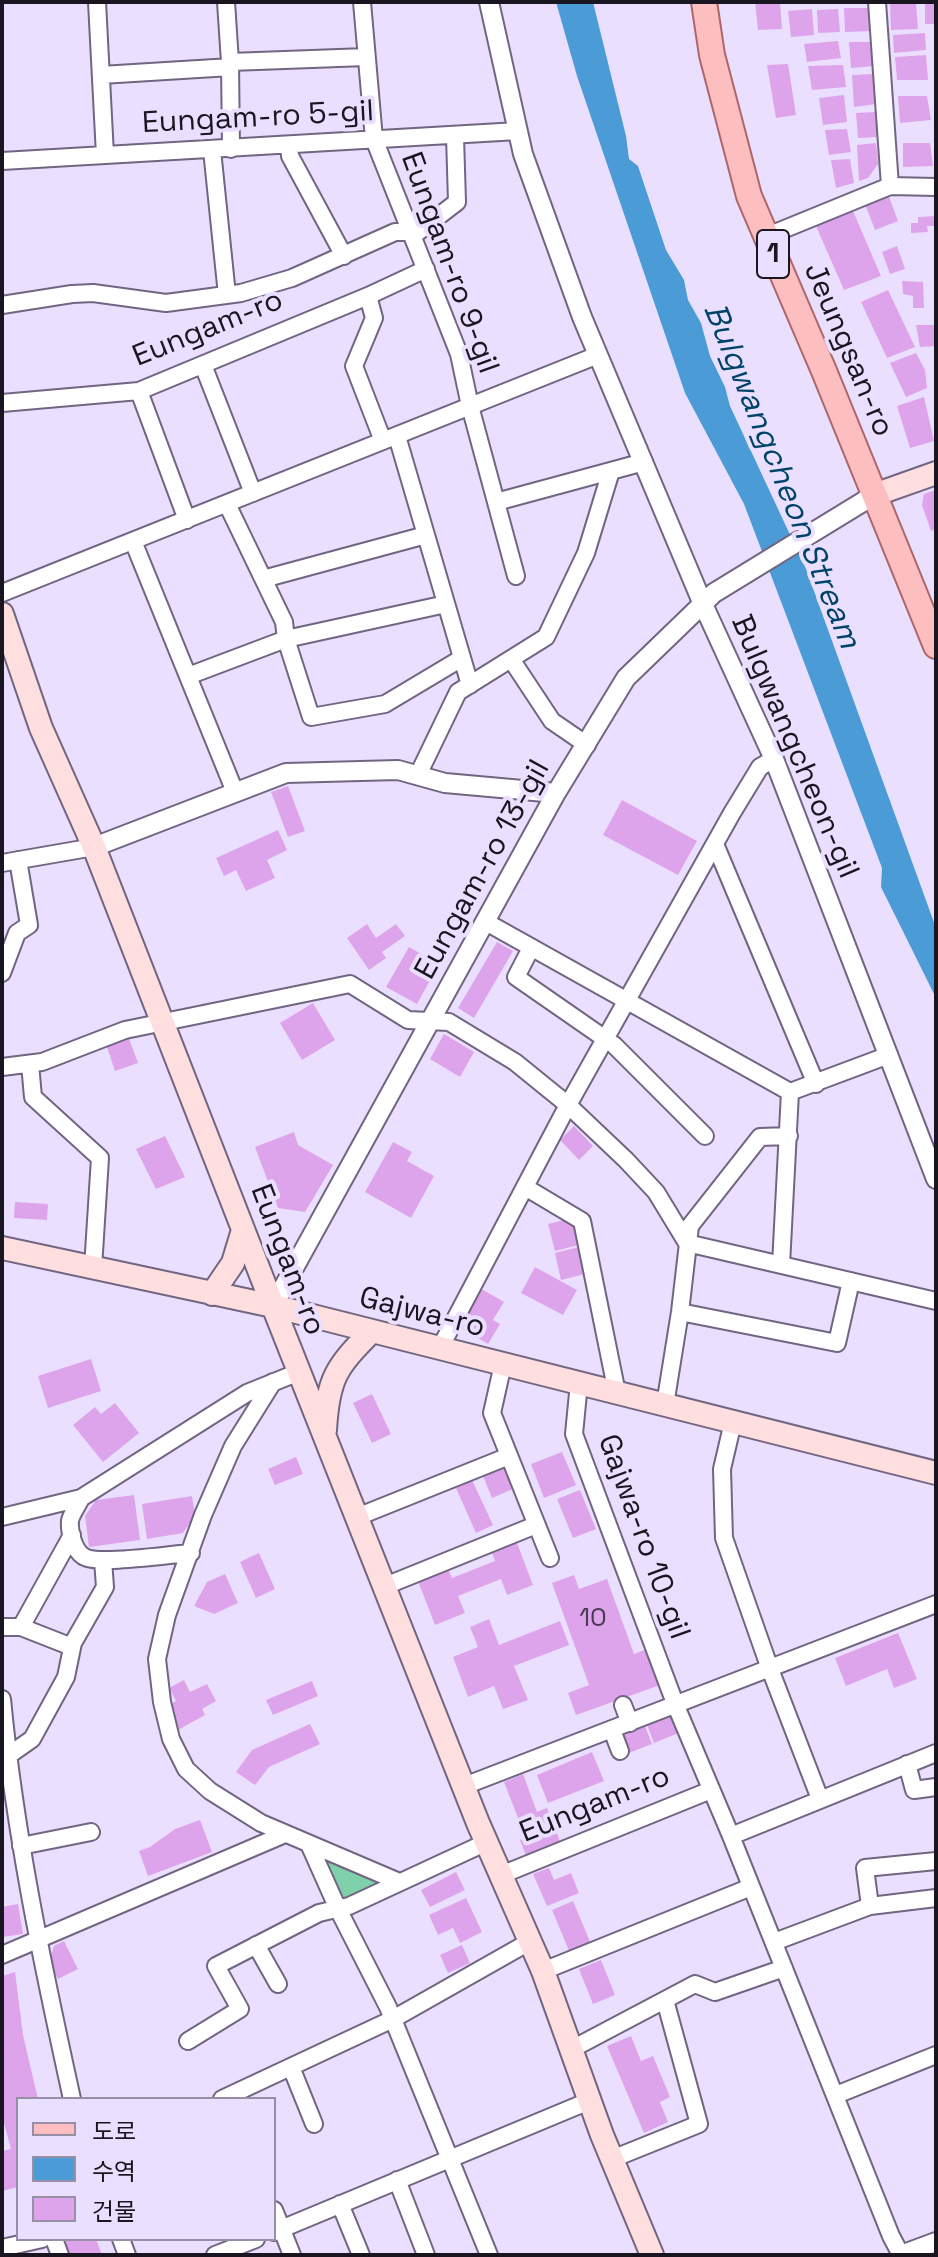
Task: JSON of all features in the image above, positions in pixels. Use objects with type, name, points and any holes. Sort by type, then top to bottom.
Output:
[{"type":"main road","name":"Jeungsan-ro","points":[[704,2],[712,55],[749,196],[933,631]]},
{"type":"main road","points":[[874,495],[936,473]]},
{"type":"main road","name":"Eungam-ro","points":[[2,614],[41,728],[94,847],[464,1786],[543,1971],[589,2101],[652,2255]]},
{"type":"main road","points":[[212,1294],[233,1263],[243,1230]]},
{"type":"main road","name":"Gajwa-ro","points":[[2,1248],[273,1306],[936,1473]]},
{"type":"main road","points":[[324,1435],[327,1396],[334,1374],[372,1331]]},
{"type":"street","points":[[97,2],[105,155]]},
{"type":"street","points":[[226,2],[231,149]]},
{"type":"street","name":"Eungam-ro 9-gil","points":[[362,2],[374,139],[459,354],[516,576]]},
{"type":"street","name":"Bulgwangcheon-gil","points":[[489,2],[528,168],[598,355],[644,462],[708,597],[936,1179]]},
{"type":"street","points":[[877,2],[890,186]]},
{"type":"street","points":[[101,75],[366,57]]},
{"type":"street","name":"Eungam-ro 5-gil","points":[[2,161],[518,131]]},
{"type":"street","points":[[2,305],[93,293],[166,303],[227,295],[292,278],[395,232],[418,232],[457,202],[455,136]]},
{"type":"street","points":[[289,145],[290,156],[344,256]]},
{"type":"street","points":[[212,150],[227,295]]},
{"type":"street","points":[[765,237],[890,186],[936,187]]},
{"type":"street","name":"Eungam-ro","points":[[2,403],[139,391],[426,269]]},
{"type":"street","points":[[368,296],[374,318],[354,366],[390,438],[426,535],[470,685]]},
{"type":"street","name":"Eungam-ro 9-gil","points":[[2,593],[598,355]]},
{"type":"street","points":[[203,365],[253,493]]},
{"type":"street","points":[[139,391],[187,520]]},
{"type":"street","points":[[496,502],[644,462]]},
{"type":"street","points":[[418,775],[458,692],[546,637],[586,553],[611,471]]},
{"type":"street","name":"Eungam-ro 13-gil","points":[[273,1306],[556,793],[626,678],[708,597],[874,495]]},
{"type":"street","points":[[227,504],[284,622],[286,639],[311,717],[385,704],[462,658]]},
{"type":"street","points":[[263,579],[426,535]]},
{"type":"street","points":[[133,541],[235,792]]},
{"type":"street","points":[[188,676],[286,639],[446,604]]},
{"type":"street","name":"Eungam-ro 13-gil","points":[[511,659],[552,721],[587,745]]},
{"type":"street","points":[[440,1348],[568,1105],[715,844],[760,767],[774,759]]},
{"type":"street","points":[[2,973],[17,933],[29,925],[10,861],[94,847],[286,773],[398,770],[445,783],[556,793]]},
{"type":"street","points":[[715,844],[816,1084]]},
{"type":"street","points":[[486,922],[790,1092],[889,1055]]},
{"type":"street","points":[[531,948],[516,977],[614,1045],[705,1136]]},
{"type":"street","name":"Eungam-ro 13-gil","points":[[163,1024],[350,984],[408,1020],[429,1022]]},
{"type":"street","points":[[429,1022],[449,1022],[515,1062],[568,1105],[656,1192],[687,1243],[936,1301]]},
{"type":"street","points":[[2,1067],[42,1062],[125,1030],[163,1024]]},
{"type":"street","points":[[30,1064],[33,1097],[100,1158],[93,1268]]},
{"type":"street","points":[[781,1265],[790,1092]]},
{"type":"street","points":[[665,1405],[690,1226],[760,1137],[789,1136]]},
{"type":"street","points":[[525,1187],[582,1221],[617,1393]]},
{"type":"street","points":[[680,1312],[837,1343],[851,1281]]},
{"type":"street","name":"Gajwa-ro","points":[[503,1364],[492,1413],[550,1558]]},
{"type":"street","points":[[2,1517],[81,1498],[247,1393],[299,1372]]},
{"type":"street","points":[[273,1382],[233,1446],[203,1515],[167,1615],[157,1659],[162,1702],[171,1739],[186,1769],[210,1791],[261,1823],[397,1881]]},
{"type":"street","name":"Gajwa-ro 10-gil","points":[[579,1383],[574,1434],[676,1706],[901,2255]]},
{"type":"street","points":[[733,1422],[722,1469],[724,1538],[820,1799]]},
{"type":"street","points":[[357,1517],[509,1456]]},
{"type":"street","points":[[81,1498],[70,1521],[74,1545],[84,1557],[103,1560],[191,1553]]},
{"type":"street","points":[[385,1586],[536,1525]]},
{"type":"street","points":[[21,1627],[72,1535]]},
{"type":"street","points":[[5,1759],[32,1739],[66,1677],[72,1647],[105,1587],[103,1560]]},
{"type":"street","points":[[676,1706],[936,1604]]},
{"type":"street","points":[[2,1627],[21,1627],[72,1647]]},
{"type":"street","points":[[2,1699],[5,1759],[38,1940],[72,2097]]},
{"type":"street","points":[[623,1705],[630,1723]]},
{"type":"street","name":"Eungam-ro","points":[[464,1786],[676,1706]]},
{"type":"street","points":[[612,1730],[620,1751]]},
{"type":"street","points":[[731,1836],[936,1753]]},
{"type":"street","points":[[907,1764],[914,1790],[936,1787]]},
{"type":"street","name":"Eungam-ro","points":[[501,1875],[711,1790]]},
{"type":"street","points":[[21,1846],[91,1832]]},
{"type":"street","points":[[2,1955],[285,1834]]},
{"type":"street","points":[[188,2041],[240,2009],[216,1966],[319,1913],[349,1906],[397,1881],[487,1842]]},
{"type":"street","points":[[309,1844],[393,2019],[489,2255]]},
{"type":"street","points":[[870,1906],[865,1868],[936,1861]]},
{"type":"street","points":[[543,1971],[751,1887]]},
{"type":"street","points":[[774,1942],[870,1906],[936,1898]]},
{"type":"street","points":[[229,2097],[393,2019],[529,1942]]},
{"type":"street","points":[[256,1945],[278,1984]]},
{"type":"street","points":[[570,2050],[695,1984],[715,1992],[784,1968]]},
{"type":"street","points":[[612,2159],[699,2124],[665,2000]]},
{"type":"street","points":[[836,2095],[936,2055]]},
{"type":"street","points":[[291,2067],[314,2124]]},
{"type":"street","points":[[292,2255],[278,2230],[589,2101]]},
{"type":"street","points":[[397,2180],[426,2255]]},
{"type":"street","points":[[340,2204],[361,2255]]},
{"type":"street","points":[[2,2248],[33,2241]]},
{"type":"street","points":[[216,2255],[251,2241]]},
{"type":"street","points":[[901,2255],[936,2242]]},
{"type":"green space","points":[[318,1854],[386,1881],[341,1903]]},
{"type":"water","name":"Bulgwangcheon Stream","points":[[556,2],[593,2],[629,159],[638,166],[666,250],[684,280],[688,300],[701,323],[730,406],[806,569],[936,928],[936,998],[881,887],[882,868],[744,504],[685,393],[577,76]]},
{"type":"building","points":[[755,2],[780,2],[782,29],[758,30]]},
{"type":"building","points":[[890,2],[916,3],[918,29],[891,30]]},
{"type":"building","points":[[925,2],[936,2],[936,24],[925,24]]},
{"type":"building","points":[[844,8],[868,8],[871,31],[845,32]]},
{"type":"building","points":[[812,9],[814,35],[791,37],[788,11]]},
{"type":"building","points":[[838,9],[840,32],[818,33],[817,10]]},
{"type":"building","points":[[925,33],[926,50],[894,53],[893,35]]},
{"type":"building","points":[[838,41],[841,58],[807,62],[804,44]]},
{"type":"building","points":[[849,42],[870,42],[874,66],[851,68]]},
{"type":"building","points":[[926,55],[928,80],[897,80],[895,57]]},
{"type":"building","points":[[788,64],[796,115],[776,118],[767,65]]},
{"type":"building","points":[[843,65],[846,87],[812,90],[808,66]]},
{"type":"building","points":[[873,74],[876,104],[854,107],[852,75]]},
{"type":"building","points":[[844,95],[847,122],[823,125],[819,98]]},
{"type":"building","points":[[898,96],[927,96],[931,120],[900,123]]},
{"type":"building","points":[[875,112],[878,137],[858,138],[856,113]]},
{"type":"building","points":[[847,129],[851,152],[829,155],[825,130]]},
{"type":"building","points":[[876,143],[878,164],[868,178],[859,181],[857,145]]},
{"type":"building","points":[[903,143],[930,143],[933,166],[903,167]]},
{"type":"building","points":[[850,159],[854,183],[836,188],[831,160]]},
{"type":"building","points":[[888,194],[898,221],[875,230],[865,204]]},
{"type":"building","points":[[853,211],[881,276],[844,290],[816,226]]},
{"type":"building","points":[[936,216],[936,226],[927,226],[928,232],[911,233],[911,223],[918,223],[918,217]]},
{"type":"building","points":[[897,246],[905,269],[890,274],[882,252]]},
{"type":"building","points":[[902,281],[923,282],[924,308],[913,308],[913,296],[903,294]]},
{"type":"building","points":[[888,290],[915,347],[887,358],[861,302]]},
{"type":"building","points":[[916,325],[936,325],[936,346],[920,347]]},
{"type":"building","points":[[916,353],[925,370],[927,388],[906,397],[890,363]]},
{"type":"building","points":[[924,397],[934,441],[910,448],[897,406]]},
{"type":"building","points":[[936,490],[936,529],[931,531],[922,505],[924,494]]},
{"type":"building","points":[[288,786],[305,831],[288,837],[271,792]]},
{"type":"building","points":[[622,800],[697,841],[678,875],[603,835]]},
{"type":"building","points":[[278,830],[287,850],[267,860],[275,878],[246,891],[236,870],[224,876],[216,858]]},
{"type":"building","points":[[367,924],[376,938],[396,924],[405,936],[382,952],[386,958],[369,970],[347,938]]},
{"type":"building","points":[[497,942],[513,951],[474,1018],[458,1008]]},
{"type":"building","points":[[409,947],[439,964],[417,1004],[386,987]]},
{"type":"building","points":[[313,1003],[335,1040],[302,1060],[280,1023]]},
{"type":"building","points":[[444,1034],[474,1052],[460,1077],[430,1059]]},
{"type":"building","points":[[128,1036],[138,1063],[115,1071],[106,1044]]},
{"type":"building","points":[[574,1126],[593,1146],[579,1160],[560,1140]]},
{"type":"building","points":[[294,1132],[298,1145],[333,1165],[305,1212],[278,1208],[255,1147]]},
{"type":"building","points":[[165,1136],[185,1177],[156,1189],[136,1149]]},
{"type":"building","points":[[393,1142],[412,1152],[407,1161],[434,1176],[411,1218],[365,1192]]},
{"type":"building","points":[[15,1202],[48,1204],[47,1220],[14,1218]]},
{"type":"building","points":[[572,1218],[579,1245],[555,1251],[548,1224]]},
{"type":"building","points":[[579,1247],[585,1274],[561,1280],[555,1253]]},
{"type":"building","points":[[535,1267],[577,1290],[563,1315],[521,1293]]},
{"type":"building","points":[[478,1287],[504,1302],[493,1320],[500,1324],[488,1344],[456,1325]]},
{"type":"building","points":[[91,1359],[101,1391],[48,1408],[38,1376]]},
{"type":"building","points":[[372,1394],[391,1434],[372,1443],[353,1403]]},
{"type":"building","points":[[115,1403],[139,1433],[103,1462],[73,1425],[95,1407],[101,1414]]},
{"type":"building","points":[[562,1452],[576,1485],[544,1498],[531,1464]]},
{"type":"building","points":[[296,1457],[303,1474],[275,1485],[268,1469]]},
{"type":"building","points":[[504,1467],[513,1489],[492,1498],[483,1476]]},
{"type":"building","points":[[472,1480],[493,1525],[476,1533],[456,1488]]},
{"type":"building","points":[[580,1490],[596,1529],[573,1538],[557,1499]]},
{"type":"building","points":[[134,1495],[140,1540],[89,1547],[85,1516],[96,1500]]},
{"type":"building","points":[[192,1496],[195,1515],[183,1533],[147,1539],[142,1504]]},
{"type":"building","points":[[517,1543],[533,1585],[507,1595],[501,1579],[458,1596],[465,1613],[435,1625],[418,1581],[448,1569],[452,1578],[495,1561],[492,1553]]},
{"type":"building","points":[[259,1553],[275,1589],[256,1598],[240,1562]]},
{"type":"building","points":[[225,1574],[238,1603],[214,1614],[194,1606],[207,1582]]},
{"type":"building","points":[[574,1575],[579,1589],[607,1579],[634,1654],[650,1648],[663,1684],[576,1715],[568,1693],[589,1685],[552,1583]]},
{"type":"building","points":[[489,1619],[499,1645],[560,1621],[569,1645],[514,1666],[528,1700],[503,1709],[494,1686],[468,1697],[453,1657],[478,1647],[470,1627]]},
{"type":"building","points":[[898,1633],[917,1679],[894,1688],[887,1669],[846,1686],[835,1658]]},
{"type":"building","points":[[184,1680],[190,1692],[207,1684],[216,1701],[202,1709],[205,1715],[178,1730],[166,1706],[176,1701],[169,1688]]},
{"type":"building","points":[[312,1681],[318,1696],[273,1715],[266,1700]]},
{"type":"building","points":[[674,1714],[681,1732],[654,1743],[647,1725]]},
{"type":"building","points":[[310,1724],[320,1744],[269,1767],[255,1785],[236,1772],[252,1750]]},
{"type":"building","points":[[645,1726],[652,1744],[626,1754],[619,1736]]},
{"type":"building","points":[[592,1752],[604,1781],[548,1803],[537,1775]]},
{"type":"building","points":[[523,1774],[537,1812],[547,1808],[552,1820],[523,1831],[504,1782]]},
{"type":"building","points":[[200,1820],[212,1852],[148,1876],[139,1851],[175,1829]]},
{"type":"building","points":[[554,1826],[561,1844],[527,1858],[520,1840]]},
{"type":"building","points":[[549,1868],[554,1880],[571,1873],[579,1893],[547,1906],[533,1874]]},
{"type":"building","points":[[456,1872],[465,1890],[430,1907],[421,1890]]},
{"type":"building","points":[[466,1898],[482,1932],[460,1943],[453,1928],[438,1935],[429,1915]]},
{"type":"building","points":[[573,1901],[591,1944],[570,1953],[552,1910]]},
{"type":"building","points":[[18,1904],[23,1934],[2,1937],[2,1907]]},
{"type":"building","points":[[64,1941],[78,1969],[58,1979],[49,1962],[54,1946]]},
{"type":"building","points":[[462,1945],[470,1963],[448,1973],[440,1955]]},
{"type":"building","points":[[601,1960],[615,1995],[593,2004],[579,1969]]},
{"type":"building","points":[[15,1972],[23,2035],[38,2097],[16,2097],[16,2188],[2,2191],[2,2151],[11,2149],[2,2116],[2,1976]]},
{"type":"building","points":[[631,2036],[641,2061],[653,2056],[670,2097],[660,2102],[668,2122],[644,2133],[607,2046]]},
{"type":"building","points":[[65,2241],[97,2241],[102,2255],[70,2255]]}]
